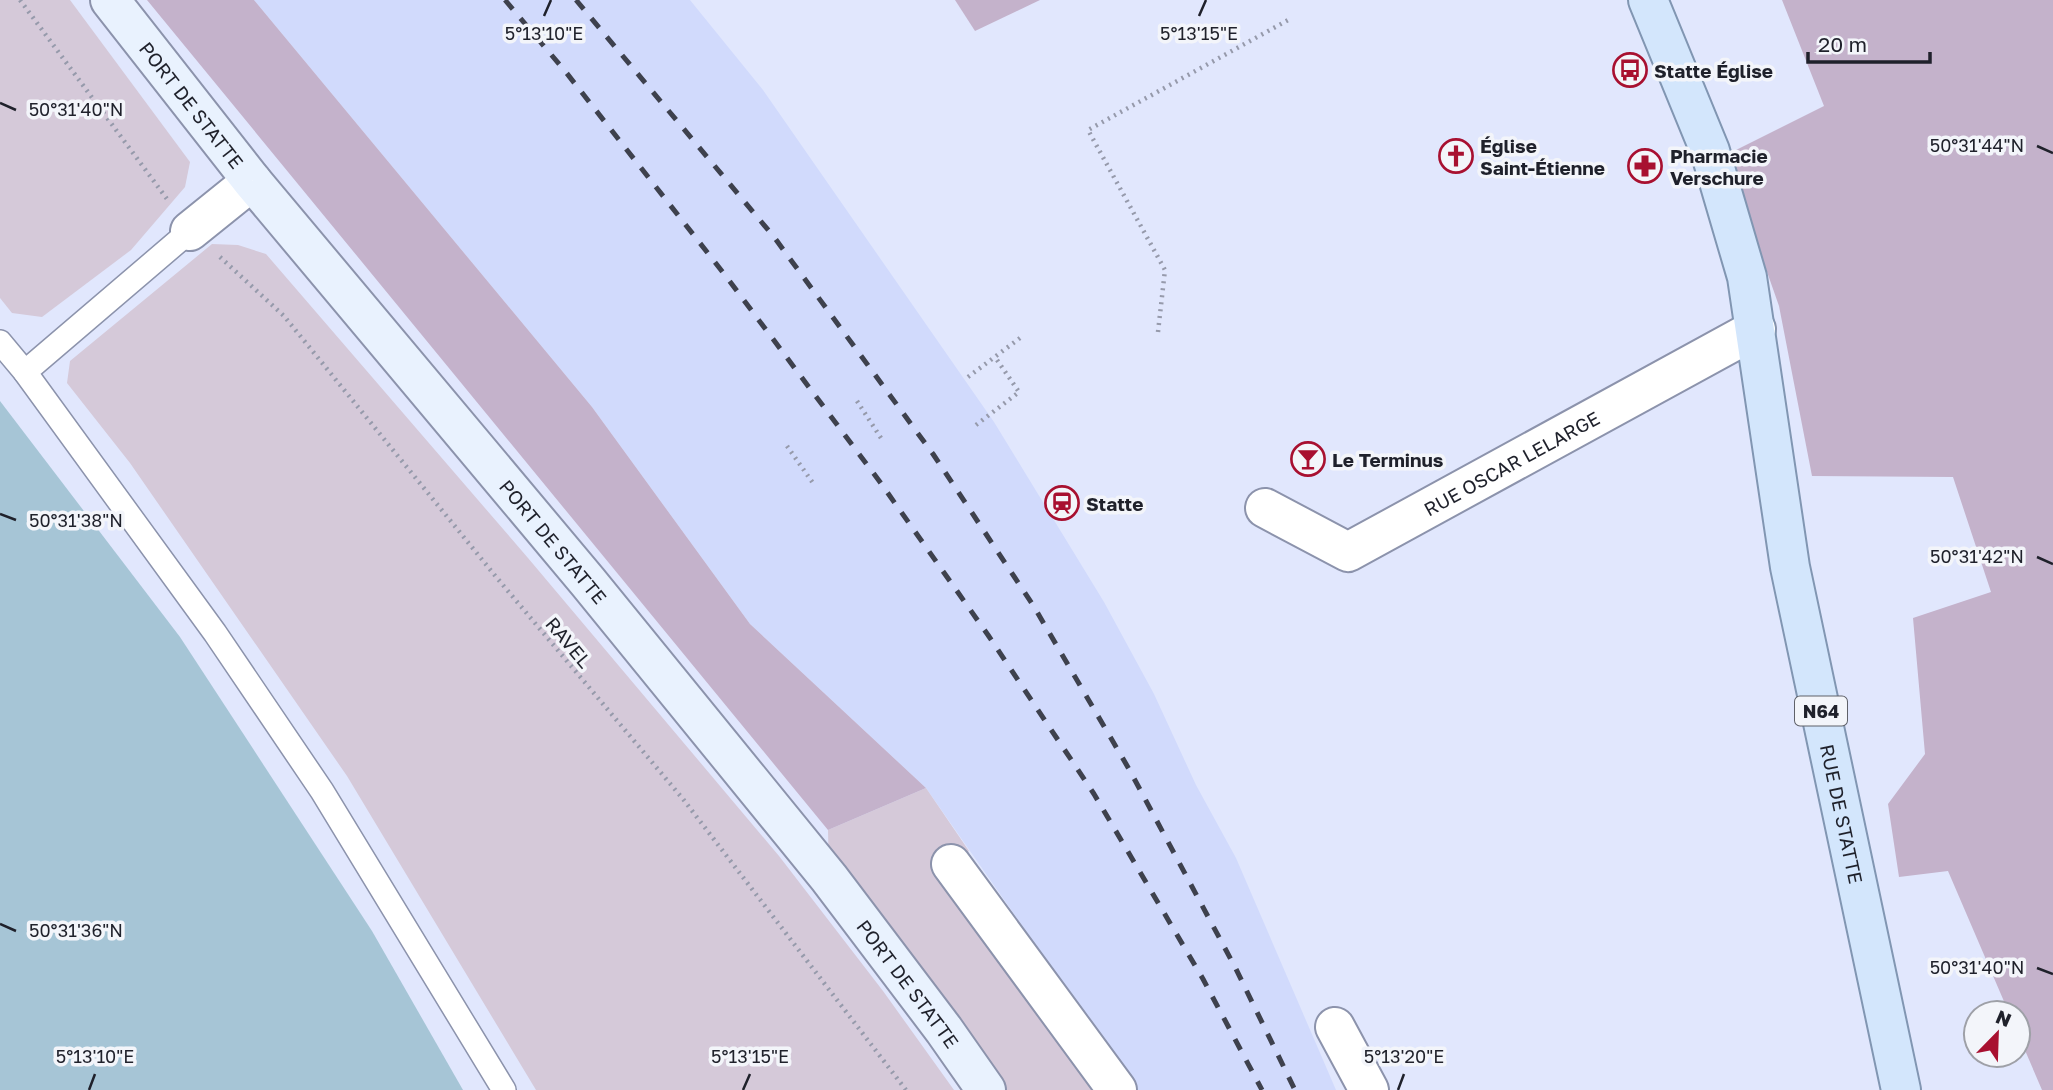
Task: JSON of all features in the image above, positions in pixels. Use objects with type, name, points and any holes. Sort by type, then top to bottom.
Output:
[{"type":"main road","name":"N64","points":[[1648,0],[1710,151],[1747,277],[1756,329]]},
{"type":"main road","name":"RUE DE STATTE","points":[[1756,329],[1790,567],[1900,1090]]},
{"type":"street","name":"PORT DE STATTE","points":[[110,0],[252,181],[588,582],[820,868],[944,1030],[986,1090]]},
{"type":"street","points":[[190,231],[252,181]]},
{"type":"street","name":"RUE OSCAR LELARGE","points":[[1265,508],[1348,552],[1756,329]]},
{"type":"street","points":[[950,864],[1118,1090]]},
{"type":"street","points":[[1335,1027],[1369,1090]]},
{"type":"lane","points":[[25,372],[190,231]]},
{"type":"lane","points":[[0,342],[25,372],[215,633],[322,791],[504,1090]]},
{"type":"path","name":"RAVEL","points":[[20,0],[190,231],[284,316],[497,579],[683,799],[906,1090]]},
{"type":"path","points":[[1158,332],[1166,270],[1088,130],[1290,19]]},
{"type":"path","points":[[968,377],[1020,338]]},
{"type":"path","points":[[976,425],[1019,392],[995,357]]},
{"type":"path","points":[[857,401],[881,438]]},
{"type":"path","points":[[787,446],[815,486]]},
{"type":"shaded area","points":[[0,0],[70,0],[190,162],[185,187],[131,250],[42,317],[12,313],[0,298]]},
{"type":"shaded area","points":[[147,0],[254,0],[592,407],[750,624],[926,788],[828,830]]},
{"type":"shaded area","points":[[254,0],[690,0],[763,90],[994,422],[1104,602],[1154,694],[1196,785],[1236,858],[1336,1090],[1137,1090],[926,788],[750,624],[592,407]]},
{"type":"shaded area","points":[[955,0],[1040,0],[975,31]]},
{"type":"shaded area","points":[[1782,0],[2053,0],[2053,1090],[2042,1090],[2032,1067],[2032,999],[2003,999],[1948,871],[1899,877],[1888,804],[1925,754],[1913,618],[1991,592],[1953,477],[1812,476],[1779,306],[1726,155],[1824,106]]},
{"type":"shaded area","points":[[212,244],[238,245],[266,254],[528,558],[779,856],[883,991],[954,1090],[536,1090],[347,776],[130,463],[67,383],[70,361]]},
{"type":"shaded area","points":[[0,401],[180,637],[372,931],[463,1090],[0,1090]]},
{"type":"shaded area","points":[[926,788],[969,851],[951,864],[1117,1090],[983,1090],[829,878],[828,830]]},
{"type":"railway","points":[[505,0],[565,71],[725,275],[880,482],[988,635],[1094,794],[1203,979],[1262,1090]]},
{"type":"railway","points":[[576,0],[774,237],[933,454],[1033,605],[1129,769],[1235,967],[1295,1090]]},
{"type":"place","name":"Statte Église","points":[[1630,70]]},
{"type":"place","name":"Église Saint-Étienne","points":[[1456,156]]},
{"type":"place","name":"Pharmacie Verschure","points":[[1645,166]]},
{"type":"place","name":"Le Terminus","points":[[1308,459]]},
{"type":"place","name":"Statte","points":[[1062,503]]}]
